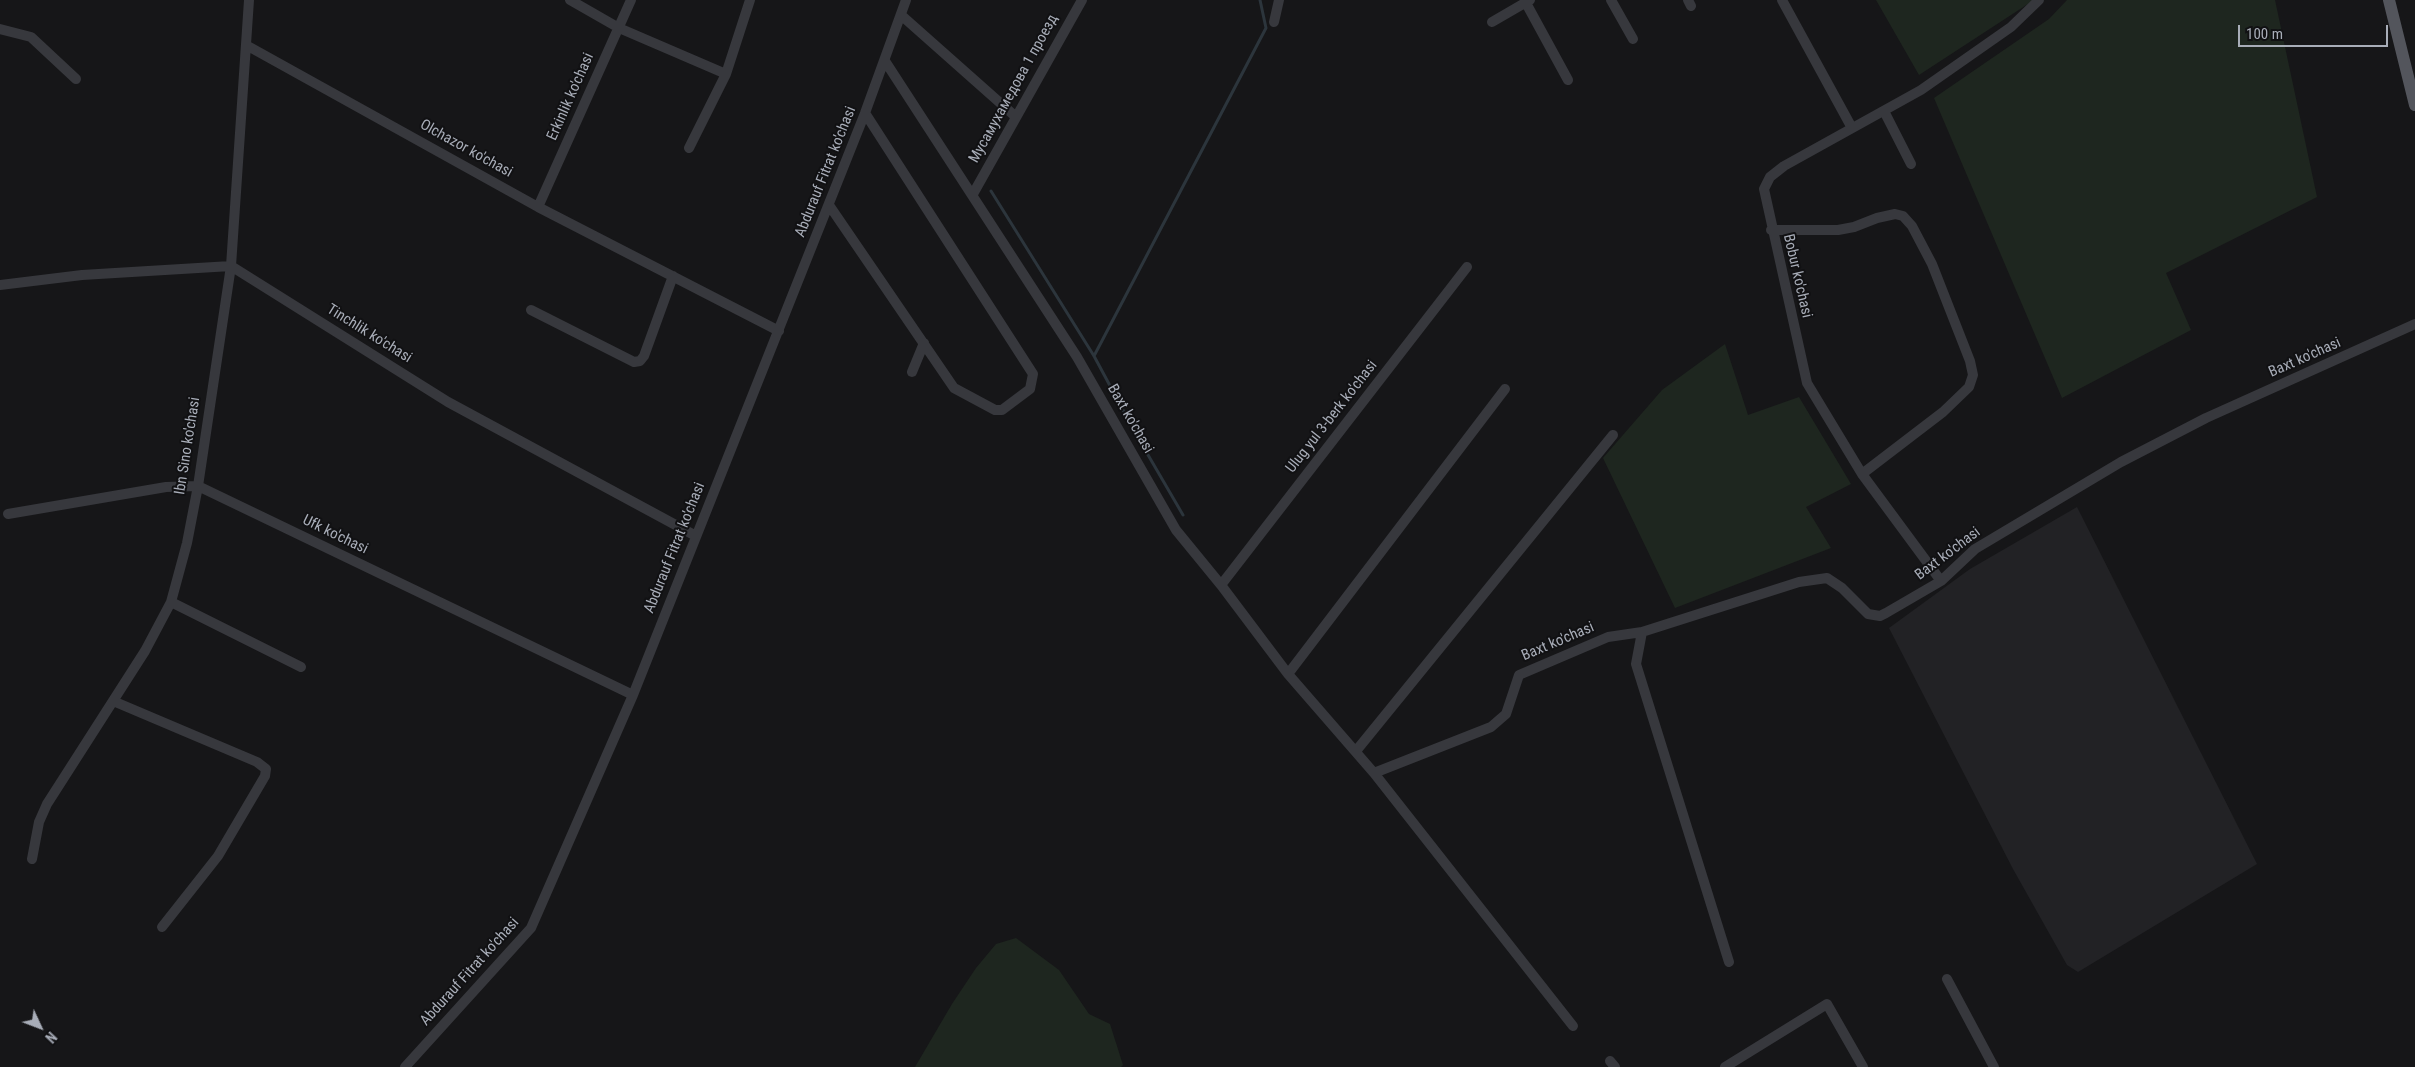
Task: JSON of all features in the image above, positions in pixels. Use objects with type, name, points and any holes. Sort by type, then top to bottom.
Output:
[{"type":"main road","points":[[2389,0],[2415,103]]},
{"type":"street","name":"Ibn Sino ko'chasi","points":[[32,859],[39,822],[47,804],[145,651],[171,602],[187,543],[198,486],[231,266],[248,0]]},
{"type":"street","points":[[570,0],[619,28],[726,74]]},
{"type":"street","name":"Erkinlik ko'chasi","points":[[538,207],[631,0]]},
{"type":"street","points":[[689,148],[726,74],[750,0]]},
{"type":"street","name":"Abdurauf Fitrat ko'chasi","points":[[405,1067],[531,928],[633,696],[865,114],[906,0]]},
{"type":"street","name":"Мусамухамедова 1 проезд","points":[[973,194],[1082,0]]},
{"type":"street","points":[[1274,22],[1279,0]]},
{"type":"street","points":[[1611,0],[1633,39]]},
{"type":"street","points":[[1782,0],[1852,128]]},
{"type":"street","name":"Bobur ko'chasi","points":[[1941,581],[1862,474],[1807,383],[1771,230],[1764,189],[1770,177],[1784,166],[1921,90],[2011,27],[2039,0]]},
{"type":"street","points":[[1492,22],[1528,1],[1568,80]]},
{"type":"street","points":[[901,15],[1016,117]]},
{"type":"street","points":[[0,29],[31,37],[76,79]]},
{"type":"street","name":"Olchazor ko'chasi","points":[[246,45],[538,207],[779,330]]},
{"type":"street","name":"Baxt ko'chasi","points":[[885,61],[1077,357],[1176,530],[1222,586],[1288,674],[1374,773],[1573,1026]]},
{"type":"street","points":[[1884,111],[1911,164]]},
{"type":"street","points":[[829,205],[954,388],[995,410],[1002,410],[1030,389],[1034,381],[1033,374],[1024,359],[865,114]]},
{"type":"street","points":[[1771,230],[1838,230],[1895,214],[1903,216],[1912,226],[1932,264],[1970,362],[1973,375],[1969,388],[1943,412],[1862,474]]},
{"type":"street","points":[[0,285],[82,275],[231,266]]},
{"type":"street","name":"Tinchlik ko'chasi","points":[[231,266],[448,402],[696,536]]},
{"type":"street","name":"Ulug yul 3-berk ko'chasi","points":[[1222,586],[1467,267]]},
{"type":"street","points":[[531,310],[634,362],[640,361],[644,356],[673,276]]},
{"type":"street","name":"Baxt ko'chasi","points":[[1374,773],[1491,726],[1506,714],[1519,675],[1608,638],[1642,632],[1800,582],[1827,578],[1842,588],[1864,611],[1874,616],[1880,616],[1941,581],[1975,549],[2121,462],[2206,418],[2415,324]]},
{"type":"street","points":[[912,372],[924,343]]},
{"type":"street","points":[[1288,674],[1505,389]]},
{"type":"street","points":[[1356,751],[1613,435]]},
{"type":"street","name":"Ufk ko'chasi","points":[[8,514],[166,487],[198,486],[633,696]]},
{"type":"street","points":[[171,602],[301,667]]},
{"type":"street","points":[[1642,632],[1636,664],[1730,962]]},
{"type":"street","points":[[114,701],[257,762],[266,770],[252,799],[218,856],[162,927]]},
{"type":"street","points":[[1947,979],[1994,1067]]},
{"type":"street","points":[[1725,1067],[1827,1004],[1863,1067]]},
{"type":"shaded area","points":[[1876,0],[2034,0],[1919,75]]},
{"type":"shaded area","points":[[2067,0],[2275,0],[2317,197],[2166,273],[2191,330],[2062,398],[1934,98],[2049,19]]},
{"type":"shaded area","points":[[1725,344],[1748,415],[1799,397],[1851,484],[1806,507],[1831,548],[1675,608],[1603,458],[1662,390]]},
{"type":"shaded area","points":[[2077,507],[2257,864],[2078,972],[2067,965],[2013,869],[1889,628],[1970,569]]},
{"type":"shaded area","points":[[1016,938],[1059,970],[1089,1014],[1110,1024],[1123,1065],[1121,1067],[915,1067],[952,1004],[976,968],[996,944]]},
{"type":"waterway","points":[[1094,356],[1266,28],[1260,0]]},
{"type":"waterway","points":[[991,191],[1094,356],[1137,436],[1183,515]]}]
